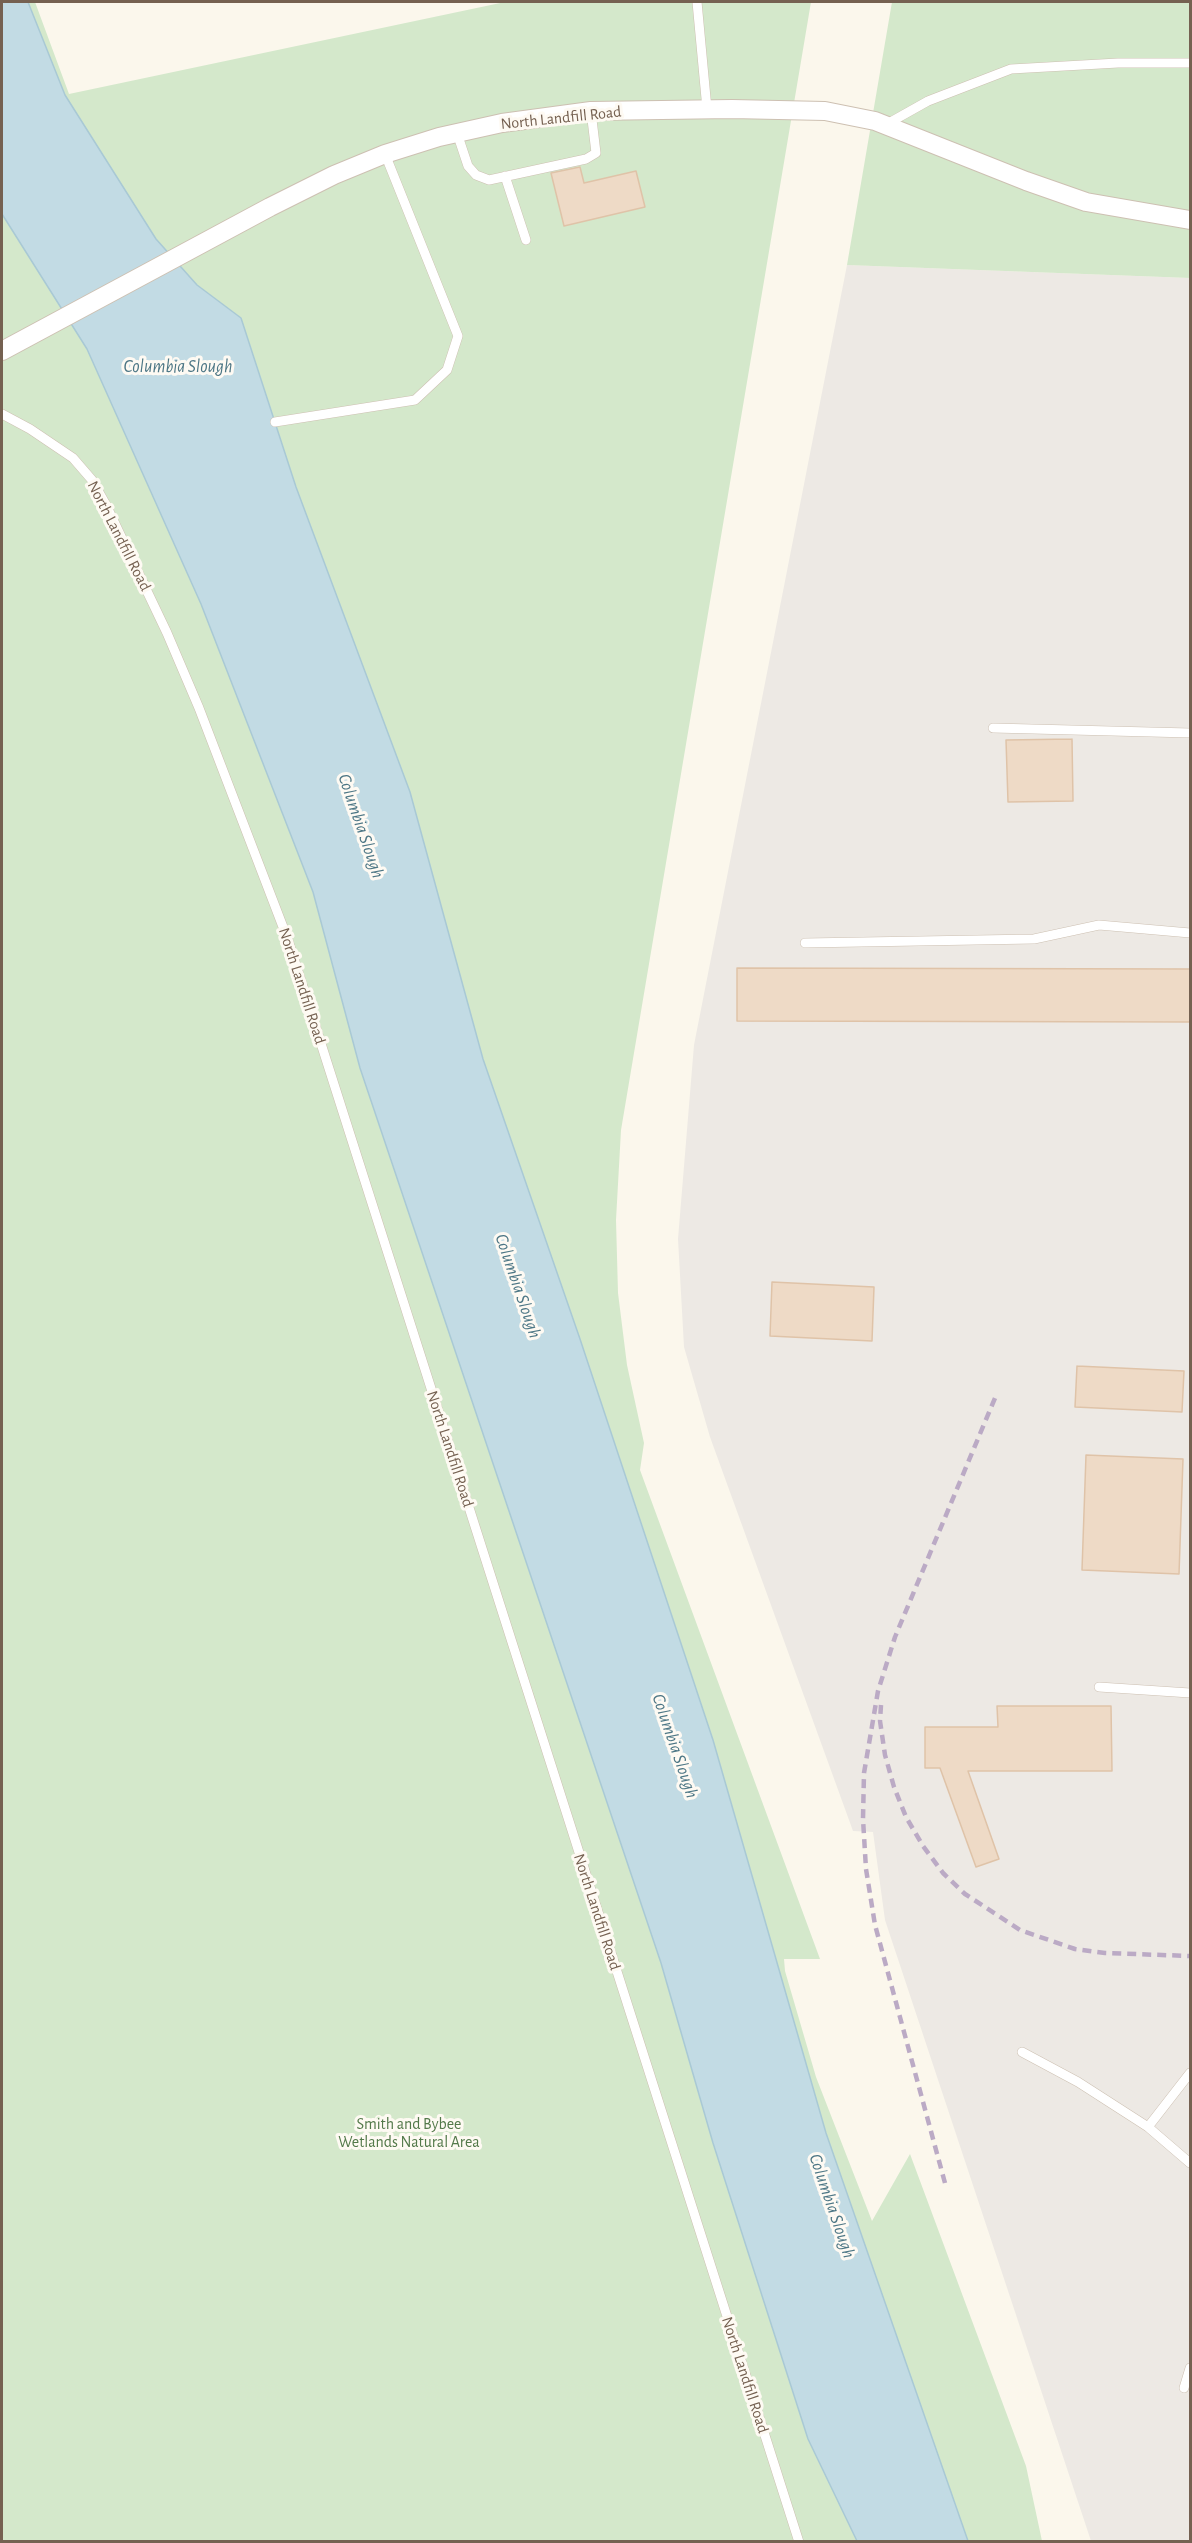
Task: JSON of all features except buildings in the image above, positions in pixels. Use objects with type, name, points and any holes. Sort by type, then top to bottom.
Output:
[{"type":"street","name":"North Landfill Road","points":[[2,351],[270,207],[334,175],[385,154],[457,133],[502,123],[591,111],[707,109],[825,111],[886,125],[1026,181],[1086,202],[1191,220]]},
{"type":"lane","points":[[697,2],[707,109]]},
{"type":"lane","points":[[886,125],[928,101],[1011,69],[1118,63],[1191,63]]},
{"type":"lane","points":[[457,133],[468,166],[476,175],[489,180],[586,159],[596,153],[591,111]]},
{"type":"lane","points":[[275,422],[415,400],[447,370],[458,336],[385,154]]},
{"type":"lane","points":[[506,176],[526,240]]},
{"type":"lane","name":"North Landfill Road","points":[[2,414],[30,429],[73,458],[92,480],[106,505],[200,708],[288,940],[800,2541]]},
{"type":"lane","points":[[993,728],[1191,733]]},
{"type":"lane","points":[[805,943],[1034,939],[1099,925],[1191,933]]},
{"type":"lane","points":[[1099,1687],[1191,1693]]},
{"type":"lane","points":[[1022,2052],[1078,2082],[1148,2127],[1191,2163]]},
{"type":"lane","points":[[1148,2127],[1191,2073]]},
{"type":"lane","points":[[1184,2388],[1191,2368]]},
{"type":"shaded area","points":[[847,265],[1190,278],[1190,2541],[1091,2541],[885,1920],[873,1832],[853,1831],[710,1437],[684,1347],[678,1239],[694,1045]]},
{"type":"green space","name":"Smith and Bybee Wetlands Natural Area","points":[[2,2],[35,2],[69,94],[505,2],[811,2],[621,1130],[616,1220],[618,1293],[627,1365],[644,1443],[640,1470],[820,1959],[784,1959],[785,1971],[816,2077],[872,2221],[910,2154],[1026,2466],[1042,2541],[2,2541]]},
{"type":"green space","points":[[892,2],[1190,2],[1190,278],[847,265]]},
{"type":"water","name":"Columbia Slough","points":[[2,2],[28,2],[65,95],[156,239],[197,285],[241,318],[296,487],[410,792],[483,1059],[580,1339],[713,1740],[826,2133],[968,2541],[857,2541],[808,2439],[713,2143],[661,1963],[360,1068],[313,892],[201,604],[87,349],[2,214]]},
{"type":"railway","points":[[945,2183],[875,1925],[866,1869],[863,1819],[864,1773],[878,1691],[895,1637],[995,1398]]},
{"type":"railway","points":[[881,1705],[880,1721],[885,1755],[906,1817],[923,1846],[943,1873],[965,1894],[1020,1930],[1075,1949],[1105,1953],[1190,1956]]}]
